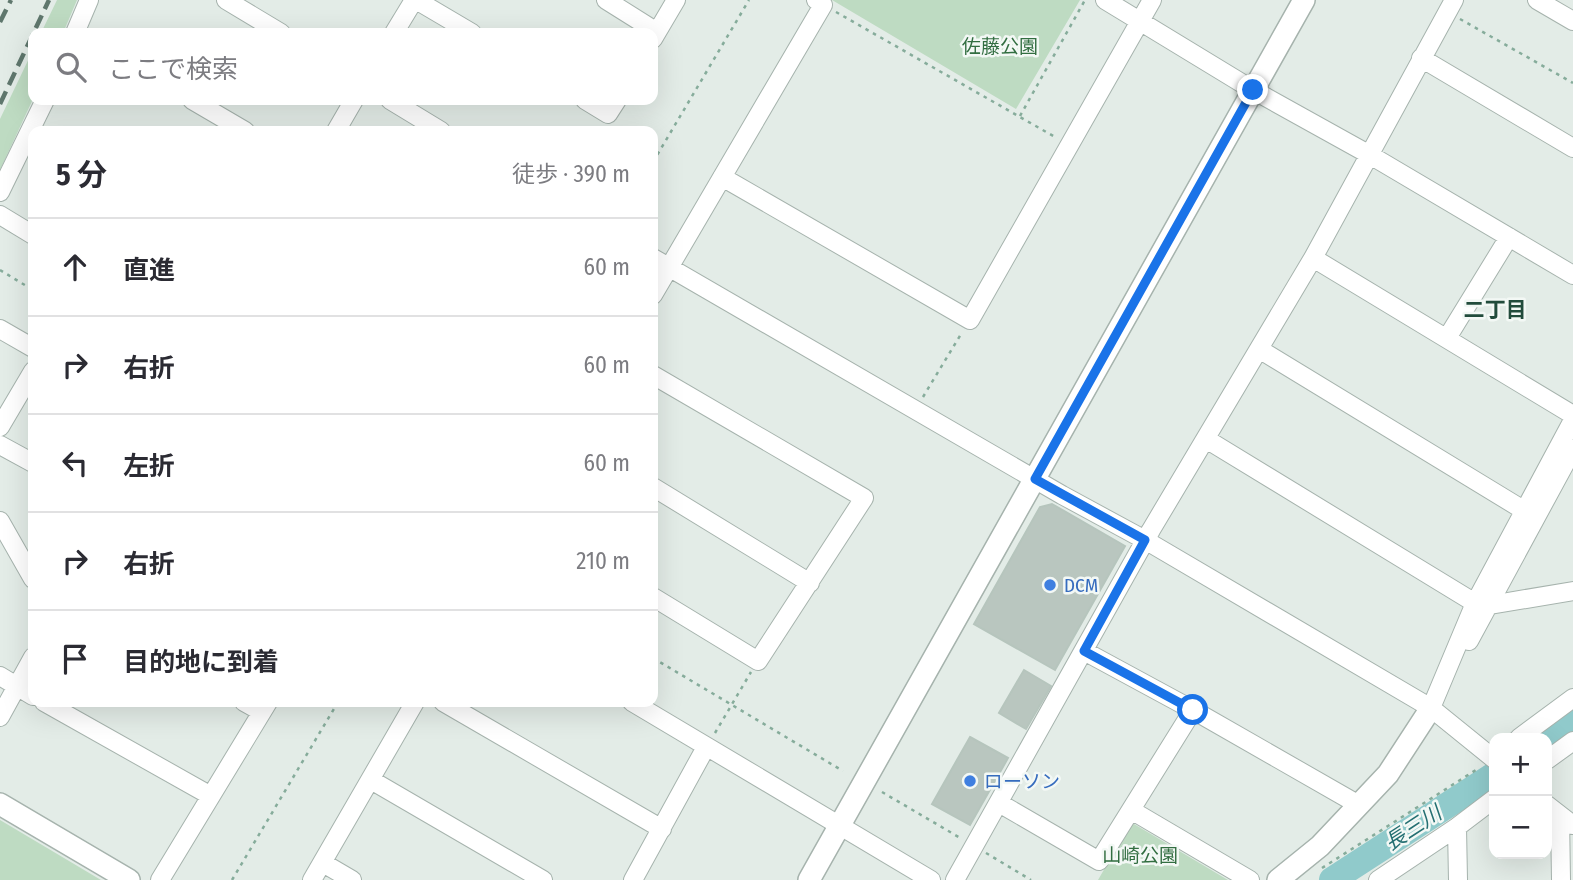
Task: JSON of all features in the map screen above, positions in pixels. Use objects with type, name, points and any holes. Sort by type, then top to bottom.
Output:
[{"type":"street","points":[[78,28],[89,0]]},
{"type":"street","points":[[226,0],[273,28]]},
{"type":"street","points":[[397,28],[415,0],[463,28]]},
{"type":"street","points":[[606,0],[644,28]]},
{"type":"street","points":[[658,31],[676,0]]},
{"type":"street","points":[[1105,0],[1253,90],[1370,155],[1573,275]]},
{"type":"street","points":[[722,177],[970,320],[1152,0]]},
{"type":"street","points":[[809,880],[1304,0]]},
{"type":"street","points":[[1537,0],[1573,21]]},
{"type":"street","points":[[820,2],[722,177],[661,262],[1432,708],[1489,755]]},
{"type":"street","points":[[955,880],[1145,540],[1313,258],[1450,6]]},
{"type":"street","points":[[1421,58],[1571,141]]},
{"type":"street","points":[[41,126],[44,105]]},
{"type":"street","points":[[201,105],[236,126]]},
{"type":"street","points":[[340,126],[351,105]]},
{"type":"street","points":[[398,105],[433,126]]},
{"type":"street","points":[[593,105],[608,114],[614,105]]},
{"type":"street","points":[[0,192],[28,148]]},
{"type":"street","points":[[0,215],[28,232]]},
{"type":"street","points":[[1447,338],[1508,237]]},
{"type":"street","points":[[1278,880],[1320,846],[1388,774],[1432,708],[1525,510],[1573,418],[1313,258]]},
{"type":"street","points":[[0,330],[28,345]]},
{"type":"street","points":[[1259,349],[1525,510]]},
{"type":"street","points":[[658,378],[864,498],[758,661],[658,600]]},
{"type":"street","points":[[0,426],[28,379]]},
{"type":"street","points":[[1206,439],[1483,604],[1573,591]]},
{"type":"street","points":[[0,445],[28,460]]},
{"type":"street","points":[[1483,604],[1573,449]]},
{"type":"street","points":[[658,490],[810,583]]},
{"type":"street","points":[[0,521],[28,570]]},
{"type":"street","points":[[1084,651],[1359,805]]},
{"type":"street","points":[[0,717],[28,666]]},
{"type":"street","points":[[0,676],[28,693]]},
{"type":"street","points":[[1526,733],[1573,698]]},
{"type":"street","points":[[53,707],[211,796]]},
{"type":"street","points":[[160,880],[265,707]]},
{"type":"street","points":[[312,880],[412,707]]},
{"type":"street","points":[[452,707],[662,829]]},
{"type":"street","points":[[640,707],[931,880]]},
{"type":"street","points":[[999,803],[1099,861],[1193,710]]},
{"type":"street","points":[[1552,756],[1573,741]]},
{"type":"street","points":[[633,880],[706,747]]},
{"type":"street","points":[[370,780],[543,880]]},
{"type":"street","points":[[1377,880],[1489,803]]},
{"type":"street","points":[[0,804],[129,880]]},
{"type":"street","points":[[1131,810],[1250,880]]},
{"type":"street","points":[[1560,815],[1561,880]]},
{"type":"street","points":[[1457,827],[1458,880]]},
{"type":"street","points":[[323,863],[352,880]]},
{"type":"path","points":[[658,154],[749,0]]},
{"type":"path","points":[[1019,117],[1085,0]]},
{"type":"path","points":[[820,2],[1070,146]]},
{"type":"path","points":[[1450,6],[1573,83]]},
{"type":"path","points":[[0,270],[28,287]]},
{"type":"path","points":[[916,409],[970,320]]},
{"type":"path","points":[[658,661],[843,771]]},
{"type":"path","points":[[706,747],[758,661]]},
{"type":"path","points":[[232,880],[335,707]]},
{"type":"path","points":[[1315,873],[1489,762]]},
{"type":"path","points":[[882,792],[1031,880]]},
{"type":"green space","points":[[57,0],[77,0],[65,28],[43,28]]},
{"type":"green space","name":"佐藤公園","points":[[832,0],[1080,0],[1016,109]]},
{"type":"green space","points":[[28,60],[28,105],[30,105],[0,170],[0,119]]},
{"type":"green space","points":[[0,820],[101,880],[0,880]]},
{"type":"green space","name":"山崎公園","points":[[1134,824],[1228,880],[1098,880],[1129,826]]},
{"type":"building","name":"DCM","points":[[1052,504],[1125,546],[1055,670],[974,624],[1040,507]]},
{"type":"building","points":[[1024,670],[1051,686],[1026,729],[999,713]]},
{"type":"building","name":"ローソン","points":[[970,737],[1008,758],[970,825],[932,804]]},
{"type":"waterway","name":"長三川","points":[[1552,737],[1573,723]]},
{"type":"waterway","name":"長三川","points":[[1332,880],[1489,778]]},
{"type":"railway","points":[[0,22],[11,0]]},
{"type":"railway","points":[[36,28],[49,0]]},
{"type":"railway","points":[[0,104],[28,45]]},
{"type":"place","name":"DCM","points":[[1050,585]]},
{"type":"place","name":"ローソン","points":[[970,781]]},
{"type":"district","name":"二丁目","points":[[1495,310]]},
{"type":"route","points":[[1193,710],[1084,651],[1145,540],[1035,479],[1253,90]]}]
